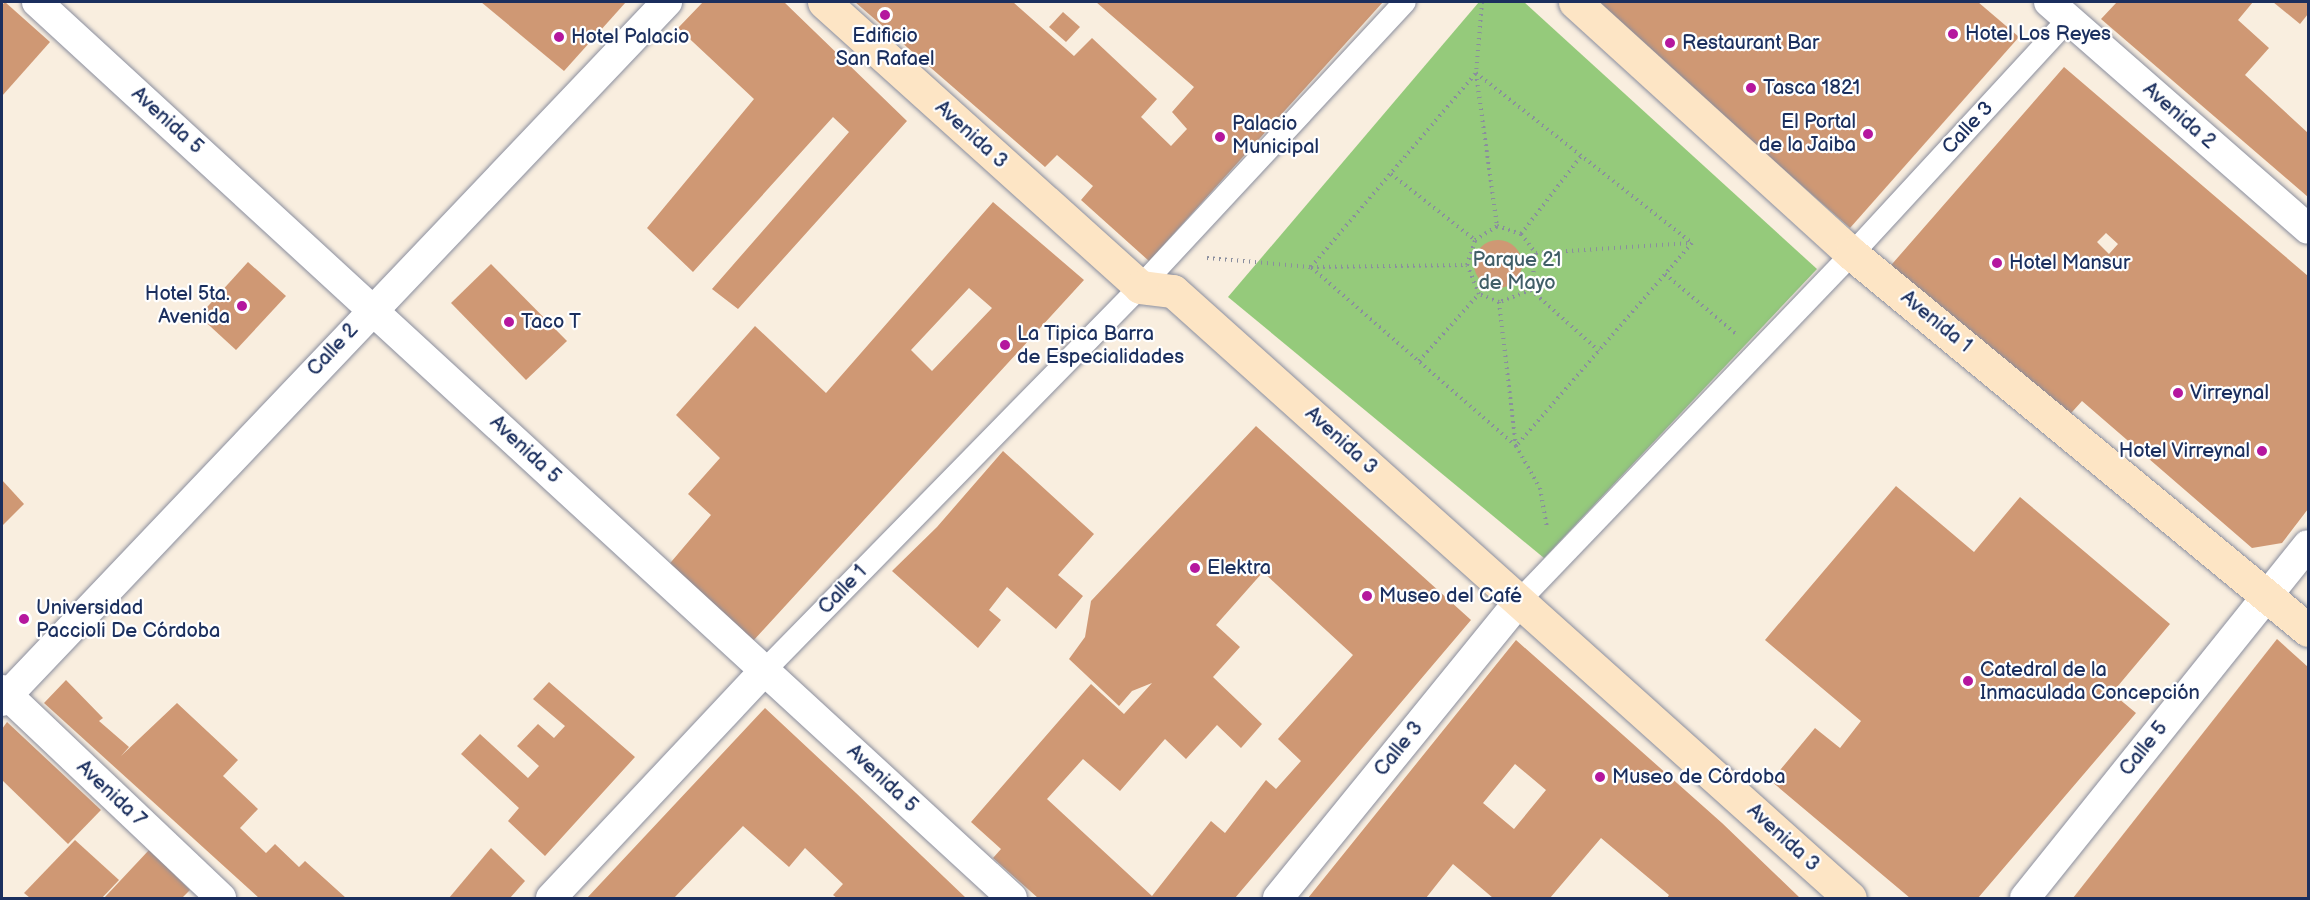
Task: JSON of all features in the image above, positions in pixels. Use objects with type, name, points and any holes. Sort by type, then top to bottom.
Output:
[{"type":"main road","name":"Avenida 3","points":[[824,2],[1140,287],[1173,291],[1850,898]]},
{"type":"main road","name":"Avenida 1","points":[[1575,2],[1852,254],[2268,594],[2308,630]]},
{"type":"street","name":"Avenida 5","points":[[38,2],[1012,898]]},
{"type":"street","name":"Calle 2","points":[[3,696],[667,2]]},
{"type":"street","name":"Calle 1","points":[[551,898],[764,671],[1140,287],[1405,2]]},
{"type":"street","name":"Calle 3","points":[[1278,898],[1553,562],[1852,254],[2067,7]]},
{"type":"street","name":"Avenida 2","points":[[2067,7],[2308,229]]},
{"type":"street","name":"Calle 5","points":[[2025,898],[2308,544]]},
{"type":"street","name":"Avenida 7","points":[[3,696],[221,898]]},
{"type":"path","points":[[1482,2],[1476,73],[1497,226]]},
{"type":"path","points":[[1311,267],[1476,73]]},
{"type":"path","points":[[1476,73],[1692,243]]},
{"type":"path","points":[[1521,234],[1581,156]]},
{"type":"path","points":[[1390,174],[1475,240]]},
{"type":"path","points":[[1497,226],[1521,234],[1536,253],[1531,290]]},
{"type":"path","points":[[1497,226],[1475,240],[1467,265],[1479,294],[1499,302],[1531,290]]},
{"type":"path","points":[[1536,253],[1692,243]]},
{"type":"path","points":[[1516,446],[1692,243]]},
{"type":"path","points":[[1171,254],[1311,267],[1467,265]]},
{"type":"path","points":[[1311,267],[1516,446],[1540,488],[1553,562]]},
{"type":"path","points":[[1665,274],[1757,352]]},
{"type":"path","points":[[1531,290],[1599,351]]},
{"type":"path","points":[[1419,361],[1479,294]]},
{"type":"path","points":[[1499,302],[1516,446]]},
{"type":"green space","name":"Parque 21 de Mayo","points":[[1479,2],[1524,2],[1817,269],[1544,558],[1228,297]]},
{"type":"building","points":[[5,2],[50,42],[2,96],[2,5]]},
{"type":"building","name":"Hotel Palacio","points":[[481,2],[626,2],[564,71]]},
{"type":"building","points":[[703,2],[784,2],[907,121],[738,309],[712,289],[849,132],[833,117],[693,272],[647,228],[754,99],[678,28]]},
{"type":"building","points":[[855,2],[1013,2],[1074,56],[1092,38],[1157,99],[1141,117],[1171,146],[1187,129],[1172,112],[1194,87],[1096,2],[1383,2],[1149,261],[1081,200],[1093,186],[1057,155],[1045,167]]},
{"type":"building","points":[[1594,2],[1978,2],[2019,37],[1850,228]]},
{"type":"building","points":[[2117,2],[2253,2],[2238,20],[2269,48],[2245,75],[2308,133],[2308,197],[2101,19]]},
{"type":"building","points":[[2273,2],[2308,2],[2308,14],[2300,24]]},
{"type":"building","points":[[1063,12],[1080,27],[1066,42],[1049,27]]},
{"type":"building","points":[[2064,67],[2308,276],[2308,509],[2282,543],[2252,548],[2082,401],[2063,422],[1886,271]],"holes":[[[2106,233],[2118,244],[2109,254],[2097,242]]]},
{"type":"building","points":[[993,202],[1084,280],[753,641],[666,568],[711,515],[688,494],[720,458],[676,415],[755,326],[826,393]],"holes":[[[969,288],[992,308],[932,371],[911,350]]]},
{"type":"building","points":[[1498,240],[1515,247],[1522,264],[1515,281],[1498,288],[1481,281],[1474,264],[1481,247]]},
{"type":"building","name":"Hotel 5ta. Avenida","points":[[248,262],[286,296],[236,350],[199,316]]},
{"type":"building","name":"Taco T","points":[[491,264],[567,341],[526,380],[451,303]]},
{"type":"building","points":[[1256,426],[1471,620],[1235,898],[1038,898],[993,858],[1001,849],[971,822],[1091,684],[1124,714],[1152,683],[1132,691],[1119,706],[1069,659],[1085,637],[1091,601]],"holes":[[[1263,572],[1353,655],[1278,739],[1301,761],[1276,789],[1266,780],[1225,833],[1211,821],[1152,896],[1047,799],[1083,759],[1120,791],[1165,739],[1186,759],[1217,725],[1241,748],[1262,724],[1213,677],[1240,647],[1216,625]]]},
{"type":"building","points":[[1003,451],[1094,534],[1058,575],[1083,596],[1056,629],[1007,587],[989,610],[1001,620],[978,648],[892,571],[937,527]]},
{"type":"building","points":[[2,480],[24,504],[2,526]]},
{"type":"building","name":"Catedral de la Inmaculada Concepción","points":[[1896,486],[1974,552],[2020,497],[2170,624],[2112,693],[2136,713],[1978,898],[1910,898],[1771,781],[1815,728],[1840,748],[1861,721],[1765,640]]},
{"type":"building","points":[[2277,639],[2308,667],[2308,898],[2073,898]]},
{"type":"building","name":"Museo de Córdoba","points":[[1516,640],[1722,823],[1800,898],[1667,898],[1669,895],[1601,838],[1550,898],[1493,898],[1453,864],[1426,898],[1308,898]],"holes":[[[1515,764],[1546,790],[1514,829],[1483,803]]]},
{"type":"building","points":[[66,680],[103,718],[99,721],[129,747],[121,756],[177,703],[238,760],[223,776],[258,809],[240,828],[266,853],[275,844],[299,867],[305,861],[346,898],[259,898],[44,703]]},
{"type":"building","points":[[549,682],[635,757],[545,856],[508,821],[519,808],[461,754],[480,734],[528,778],[539,766],[517,746],[538,724],[554,738],[565,726],[533,699]]},
{"type":"building","points":[[765,708],[966,898],[837,898],[833,895],[843,884],[805,848],[789,867],[743,826],[674,898],[587,898]]},
{"type":"building","points":[[7,722],[101,810],[68,844],[2,780],[2,729]]},
{"type":"building","points":[[75,840],[119,880],[102,898],[30,898],[24,893]]},
{"type":"building","points":[[491,848],[525,881],[510,898],[449,898]]},
{"type":"building","points":[[149,850],[190,890],[182,898],[104,898]]},
{"type":"place","name":"Edificio San Rafael","points":[[885,15]]},
{"type":"place","name":"Hotel Los Reyes","points":[[1953,34]]},
{"type":"place","name":"Hotel Palacio","points":[[559,37]]},
{"type":"place","name":"Restaurant Bar","points":[[1670,43]]},
{"type":"place","name":"Tasca 1821","points":[[1751,88]]},
{"type":"place","name":"El Portal de la Jaiba","points":[[1868,134]]},
{"type":"place","name":"Palacio Municipal","points":[[1220,137]]},
{"type":"place","name":"Hotel Mansur","points":[[1997,263]]},
{"type":"place","name":"Hotel 5ta. Avenida","points":[[242,306]]},
{"type":"place","name":"Taco T","points":[[509,322]]},
{"type":"place","name":"La Tipica Barra de Especialidades","points":[[1005,345]]},
{"type":"place","name":"Virreynal","points":[[2178,393]]},
{"type":"place","name":"Hotel Virreynal","points":[[2262,451]]},
{"type":"place","name":"Elektra","points":[[1195,568]]},
{"type":"place","name":"Museo del Café","points":[[1367,596]]},
{"type":"place","name":"Universidad Paccioli De Córdoba","points":[[24,619]]},
{"type":"place","name":"Catedral de la Inmaculada Concepción","points":[[1968,681]]},
{"type":"place","name":"Museo de Córdoba","points":[[1600,777]]}]
